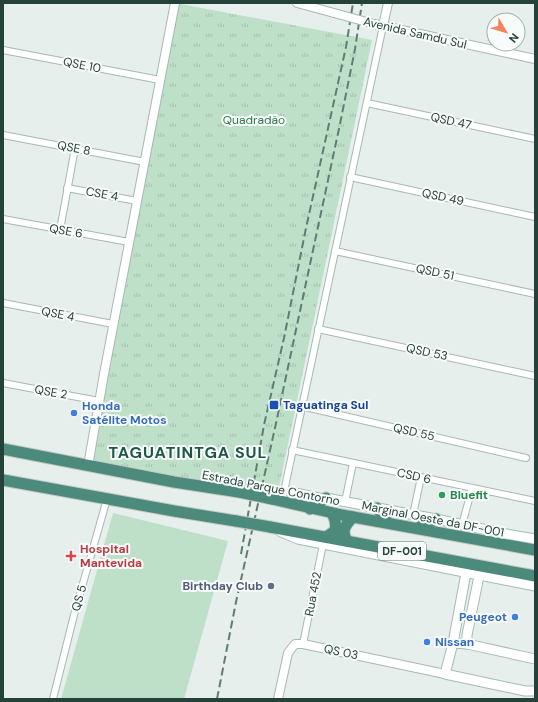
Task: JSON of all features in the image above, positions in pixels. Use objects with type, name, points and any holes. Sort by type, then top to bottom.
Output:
[{"type":"highway","name":"Estrada Parque Contorno","points":[[3,449],[174,482],[239,492],[310,509],[535,550]]},
{"type":"highway","name":"DF-001","points":[[3,480],[271,527],[324,540],[347,540],[534,580]]},
{"type":"highway","points":[[310,509],[326,498]]},
{"type":"highway","points":[[377,508],[387,522]]},
{"type":"highway","points":[[324,540],[336,530],[336,520],[332,513]]},
{"type":"highway","points":[[347,540],[343,532],[344,528],[353,517]]},
{"type":"highway","points":[[418,528],[436,519]]},
{"type":"highway","points":[[396,550],[404,560]]},
{"type":"main road","name":"Marginal Oeste da DF-001","points":[[326,498],[535,539]]},
{"type":"main road","points":[[324,540],[404,560],[479,576],[534,580]]},
{"type":"main road","points":[[445,674],[453,643],[466,573]]},
{"type":"main road","points":[[467,644],[467,635],[479,576]]},
{"type":"main road","points":[[460,606],[466,606],[472,609]]},
{"type":"main road","points":[[453,643],[467,644],[535,659]]},
{"type":"main road","name":"QS 03","points":[[445,674],[526,695],[535,691]]},
{"type":"street","points":[[88,466],[113,324],[138,201],[175,3]]},
{"type":"street","name":"Avenida Samdu Sul","points":[[297,3],[374,24],[535,59]]},
{"type":"street","points":[[277,500],[284,489],[388,3]]},
{"type":"street","name":"QSE 10","points":[[3,50],[160,80]]},
{"type":"street","name":"QSD 47","points":[[366,104],[535,139]]},
{"type":"street","name":"QSE 8","points":[[3,135],[145,162]]},
{"type":"street","points":[[60,230],[75,148]]},
{"type":"street","name":"QSD 49","points":[[350,177],[535,217]]},
{"type":"street","name":"CSE 4","points":[[67,188],[138,201]]},
{"type":"street","name":"QSE 6","points":[[3,219],[129,242]]},
{"type":"street","name":"QSD 51","points":[[335,251],[535,294]]},
{"type":"street","name":"QSE 4","points":[[3,303],[113,324]]},
{"type":"street","name":"QSD 53","points":[[318,329],[535,376]]},
{"type":"street","name":"QSE 2","points":[[3,383],[99,401]]},
{"type":"street","name":"QSD 55","points":[[302,406],[526,458]]},
{"type":"street","name":"CSD 6","points":[[292,450],[535,501]]},
{"type":"street","points":[[345,502],[353,463]]},
{"type":"street","points":[[413,515],[421,477]]},
{"type":"street","points":[[462,525],[472,488]]},
{"type":"street","name":"Marginal Oeste da DF-001","points":[[284,489],[326,498]]},
{"type":"street","name":"QS 5","points":[[54,699],[74,615],[107,499]]},
{"type":"street","name":"Rua 452","points":[[303,644],[324,540]]},
{"type":"street","points":[[278,699],[288,653],[295,644],[303,644]]},
{"type":"street","name":"QS 03","points":[[303,644],[445,674]]},
{"type":"green space","name":"Quadradão","points":[[175,3],[372,40],[278,492],[88,466]]},
{"type":"green space","points":[[113,513],[228,541],[184,699],[61,699]]},
{"type":"railway","points":[[241,554],[264,425],[346,47],[353,3]]},
{"type":"railway","points":[[217,699],[236,602],[340,124],[355,49],[362,3]]},
{"type":"place","name":"Taguatinga Sul","points":[[274,405]]},
{"type":"place","name":"Honda Satélite Motos","points":[[74,413]]},
{"type":"place","name":"Bluefit","points":[[442,495]]},
{"type":"place","name":"Hospital Mantevida","points":[[71,556]]},
{"type":"place","name":"Birthday Club","points":[[271,586]]},
{"type":"place","name":"Peugeot","points":[[515,617]]},
{"type":"place","name":"Nissan","points":[[427,642]]},
{"type":"district","name":"TAGUATINTGA SUL","points":[[188,452]]}]
